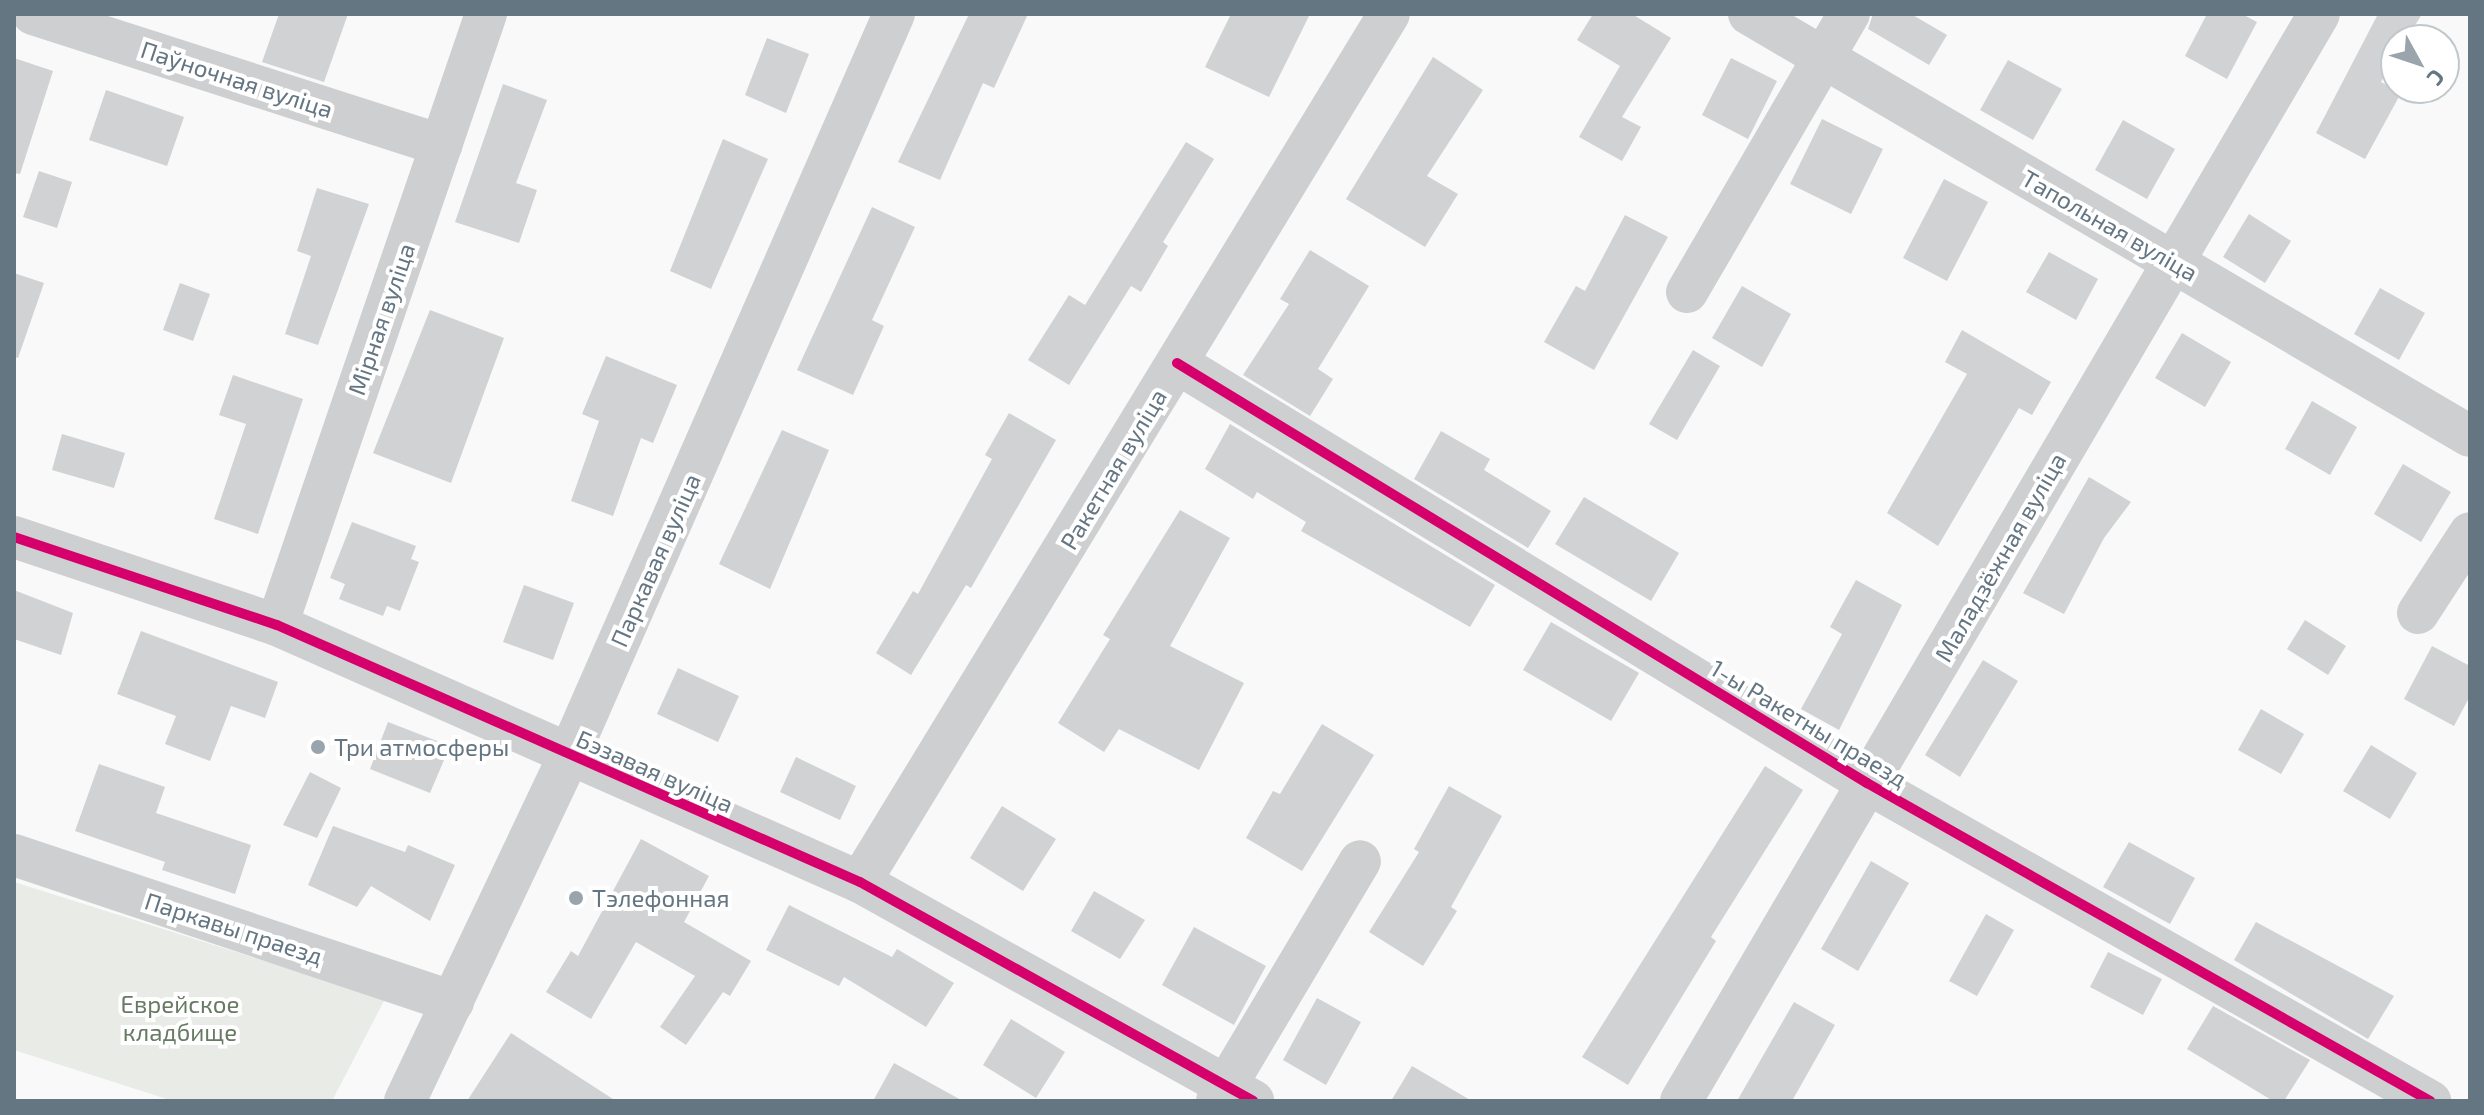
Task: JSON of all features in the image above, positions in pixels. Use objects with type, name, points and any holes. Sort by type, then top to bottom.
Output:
[{"type":"street","name":"Паўночная вуліца","points":[[33,14],[441,145]]},
{"type":"street","name":"Мірная вуліца","points":[[277,625],[486,14]]},
{"type":"street","name":"Паркавая вуліца","points":[[405,1101],[569,755],[894,14]]},
{"type":"street","name":"Ракетная вуліца","points":[[860,882],[1389,14]]},
{"type":"street","name":"Тапольная вуліца","points":[[1749,14],[2470,436]]},
{"type":"street","points":[[1687,292],[1849,14]]},
{"type":"street","name":"Маладзёжная вуліца","points":[[1681,1101],[2319,14]]},
{"type":"street","name":"1-ы Ракетны праезд","points":[[1177,363],[1867,783],[2430,1101]]},
{"type":"street","points":[[2418,613],[2470,533]]},
{"type":"street","name":"Бэзавая вуліца","points":[[14,537],[277,625],[860,882],[1232,1096]]},
{"type":"street","name":"Паркавы праезд","points":[[14,855],[453,1002]]},
{"type":"street","points":[[1232,1096],[1360,861]]},
{"type":"green space","name":"Еврейское кладбище","points":[[14,882],[385,999],[332,1101],[173,1101],[14,1050]]},
{"type":"building","points":[[279,14],[348,14],[324,82],[262,62]]},
{"type":"building","points":[[969,14],[1028,14],[994,88],[983,83],[940,180],[898,162]]},
{"type":"building","points":[[1231,14],[1310,14],[1269,97],[1205,67]]},
{"type":"building","points":[[1593,14],[1632,14],[1671,38],[1622,117],[1641,127],[1622,161],[1579,137],[1620,66],[1577,40]]},
{"type":"building","points":[[1873,14],[1911,14],[1947,35],[1929,65],[1868,29]]},
{"type":"building","points":[[2207,14],[2242,14],[2257,22],[2227,79],[2185,56]]},
{"type":"building","points":[[2378,14],[2422,14],[2416,24],[2380,24],[2380,104],[2395,104],[2365,159],[2316,133]]},
{"type":"building","points":[[767,38],[809,54],[786,113],[745,95]]},
{"type":"building","points":[[1433,57],[1483,90],[1427,176],[1458,194],[1425,247],[1346,199]]},
{"type":"building","points":[[14,58],[53,71],[20,174],[14,173]]},
{"type":"building","points":[[1731,58],[1777,81],[1748,139],[1702,115]]},
{"type":"building","points":[[2008,60],[2062,89],[2033,140],[1980,110]]},
{"type":"building","points":[[503,84],[547,100],[516,183],[537,190],[519,243],[455,222]]},
{"type":"building","points":[[106,90],[184,117],[167,166],[89,140]]},
{"type":"building","points":[[1822,119],[1883,149],[1851,214],[1790,184]]},
{"type":"building","points":[[2123,120],[2175,149],[2147,199],[2095,170]]},
{"type":"building","points":[[723,139],[768,159],[711,289],[670,271]]},
{"type":"building","points":[[1186,142],[1214,159],[1163,242],[1168,246],[1141,292],[1131,286],[1069,385],[1028,360],[1069,295],[1085,305]]},
{"type":"building","points":[[39,171],[72,182],[57,228],[23,217]]},
{"type":"building","points":[[1944,179],[1988,202],[1947,281],[1903,258]]},
{"type":"building","points":[[317,188],[369,204],[318,345],[285,334],[311,256],[297,251]]},
{"type":"building","points":[[872,207],[915,227],[872,320],[884,326],[853,395],[797,370]]},
{"type":"building","points":[[2249,214],[2291,241],[2265,283],[2223,257]]},
{"type":"building","points":[[1625,215],[1668,237],[1594,370],[1544,342],[1576,286],[1585,291]]},
{"type":"building","points":[[1310,250],[1369,286],[1318,369],[1333,379],[1310,416],[1243,375],[1289,304],[1280,299]]},
{"type":"building","points":[[2049,252],[2098,279],[2076,320],[2026,292]]},
{"type":"building","points":[[14,273],[44,283],[18,358],[14,357]]},
{"type":"building","points":[[180,283],[210,294],[193,341],[163,330]]},
{"type":"building","points":[[1742,286],[1791,314],[1762,367],[1712,338]]},
{"type":"building","points":[[2380,288],[2425,313],[2399,360],[2354,334]]},
{"type":"building","points":[[430,310],[504,338],[451,483],[373,453]]},
{"type":"building","points":[[1962,330],[2051,382],[2032,415],[2019,408],[1938,546],[1887,513],[1967,374],[1945,362]]},
{"type":"building","points":[[2182,333],[2231,362],[2205,407],[2155,378]]},
{"type":"building","points":[[1693,350],[1720,366],[1677,440],[1649,424]]},
{"type":"building","points":[[606,356],[677,385],[653,443],[641,438],[613,516],[571,501],[599,421],[582,414]]},
{"type":"building","points":[[233,375],[303,399],[258,534],[214,519],[246,424],[219,415]]},
{"type":"building","points":[[2312,401],[2357,427],[2330,475],[2285,449]]},
{"type":"building","points":[[1009,413],[1056,440],[971,588],[966,585],[911,675],[876,653],[913,591],[918,594],[992,459],[985,455]]},
{"type":"building","points":[[1230,424],[1495,585],[1470,627],[1301,531],[1306,522],[1257,492],[1253,499],[1205,469]]},
{"type":"building","points":[[782,430],[829,450],[770,589],[719,564]]},
{"type":"building","points":[[1441,431],[1490,459],[1484,470],[1551,511],[1528,548],[1414,479]]},
{"type":"building","points":[[62,434],[125,453],[114,488],[52,470]]},
{"type":"building","points":[[2403,464],[2451,492],[2421,542],[2374,514]]},
{"type":"building","points":[[2089,477],[2131,502],[2104,538],[2064,614],[2023,593]]},
{"type":"building","points":[[1584,497],[1679,553],[1651,601],[1555,544]]},
{"type":"building","points":[[1180,510],[1230,538],[1170,646],[1244,683],[1199,770],[1119,729],[1104,752],[1058,723],[1110,639],[1103,635]]},
{"type":"building","points":[[352,522],[416,546],[411,559],[419,562],[400,611],[387,606],[383,616],[339,599],[345,584],[330,578]]},
{"type":"building","points":[[1856,580],[1902,605],[1839,730],[1801,709],[1842,634],[1830,627]]},
{"type":"building","points":[[524,585],[574,603],[553,660],[503,642]]},
{"type":"building","points":[[14,590],[73,613],[61,655],[14,639]]},
{"type":"building","points":[[2305,620],[2346,646],[2328,675],[2287,649]]},
{"type":"building","points":[[1551,622],[1639,673],[1611,721],[1523,670]]},
{"type":"building","points":[[141,631],[278,682],[265,718],[231,706],[210,761],[165,744],[176,716],[117,694]]},
{"type":"building","points":[[2432,646],[2470,666],[2470,696],[2454,726],[2404,699]]},
{"type":"building","points":[[1983,660],[2018,681],[1960,777],[1925,755]]},
{"type":"building","points":[[678,668],[739,696],[718,742],[657,714]]},
{"type":"building","points":[[2261,709],[2304,734],[2281,774],[2238,750]]},
{"type":"building","points":[[388,722],[450,746],[430,793],[370,769]]},
{"type":"building","points":[[1322,724],[1374,755],[1302,871],[1246,838],[1273,791],[1280,794]]},
{"type":"building","points":[[2371,745],[2417,773],[2390,819],[2343,791]]},
{"type":"building","points":[[796,757],[856,786],[840,820],[780,792]]},
{"type":"building","points":[[99,764],[165,787],[156,813],[251,845],[235,894],[162,870],[165,862],[75,831]]},
{"type":"building","points":[[1765,766],[1803,790],[1711,937],[1716,941],[1628,1085],[1582,1057]]},
{"type":"building","points":[[310,772],[341,788],[317,838],[283,825]]},
{"type":"building","points":[[1449,786],[1502,816],[1451,907],[1457,911],[1423,966],[1369,932],[1419,852],[1414,849]]},
{"type":"building","points":[[1002,806],[1056,839],[1023,891],[970,858]]},
{"type":"building","points":[[333,826],[405,852],[408,845],[455,865],[430,921],[371,886],[357,907],[308,885]]},
{"type":"building","points":[[641,839],[709,876],[684,922],[751,961],[730,996],[723,992],[686,1045],[660,1027],[695,976],[636,942],[591,1019],[546,992],[571,951],[578,956]]},
{"type":"building","points":[[2129,842],[2195,878],[2170,924],[2103,887]]},
{"type":"building","points":[[1871,861],[1909,883],[1858,971],[1821,949]]},
{"type":"building","points":[[1094,891],[1145,920],[1120,959],[1071,931]]},
{"type":"building","points":[[789,905],[892,957],[897,949],[954,983],[926,1027],[844,977],[839,986],[766,950]]},
{"type":"building","points":[[1986,914],[2014,930],[1977,996],[1949,981]]},
{"type":"building","points":[[2256,922],[2394,996],[2368,1039],[2234,960]]},
{"type":"building","points":[[1194,927],[1266,966],[1234,1025],[1162,985]]},
{"type":"building","points":[[2108,952],[2162,979],[2143,1015],[2090,987]]},
{"type":"building","points":[[1317,998],[1361,1022],[1326,1085],[1283,1060]]},
{"type":"building","points":[[1794,1002],[1835,1025],[1792,1101],[1737,1101]]},
{"type":"building","points":[[2213,1006],[2310,1060],[2284,1101],[2273,1101],[2187,1049]]},
{"type":"building","points":[[1011,1019],[1065,1052],[1036,1098],[983,1065]]},
{"type":"building","points":[[511,1033],[531,1046],[616,1101],[467,1101]]},
{"type":"building","points":[[894,1063],[963,1101],[873,1101]]},
{"type":"building","points":[[1412,1066],[1472,1101],[1391,1101]]},
{"type":"cycle path","points":[[1177,363],[1867,783],[2430,1101]]},
{"type":"cycle path","points":[[14,537],[277,625],[860,882],[1253,1101]]},
{"type":"place","name":"Три атмосферы","points":[[318,747]]},
{"type":"place","name":"Тэлефонная","points":[[576,898]]}]
